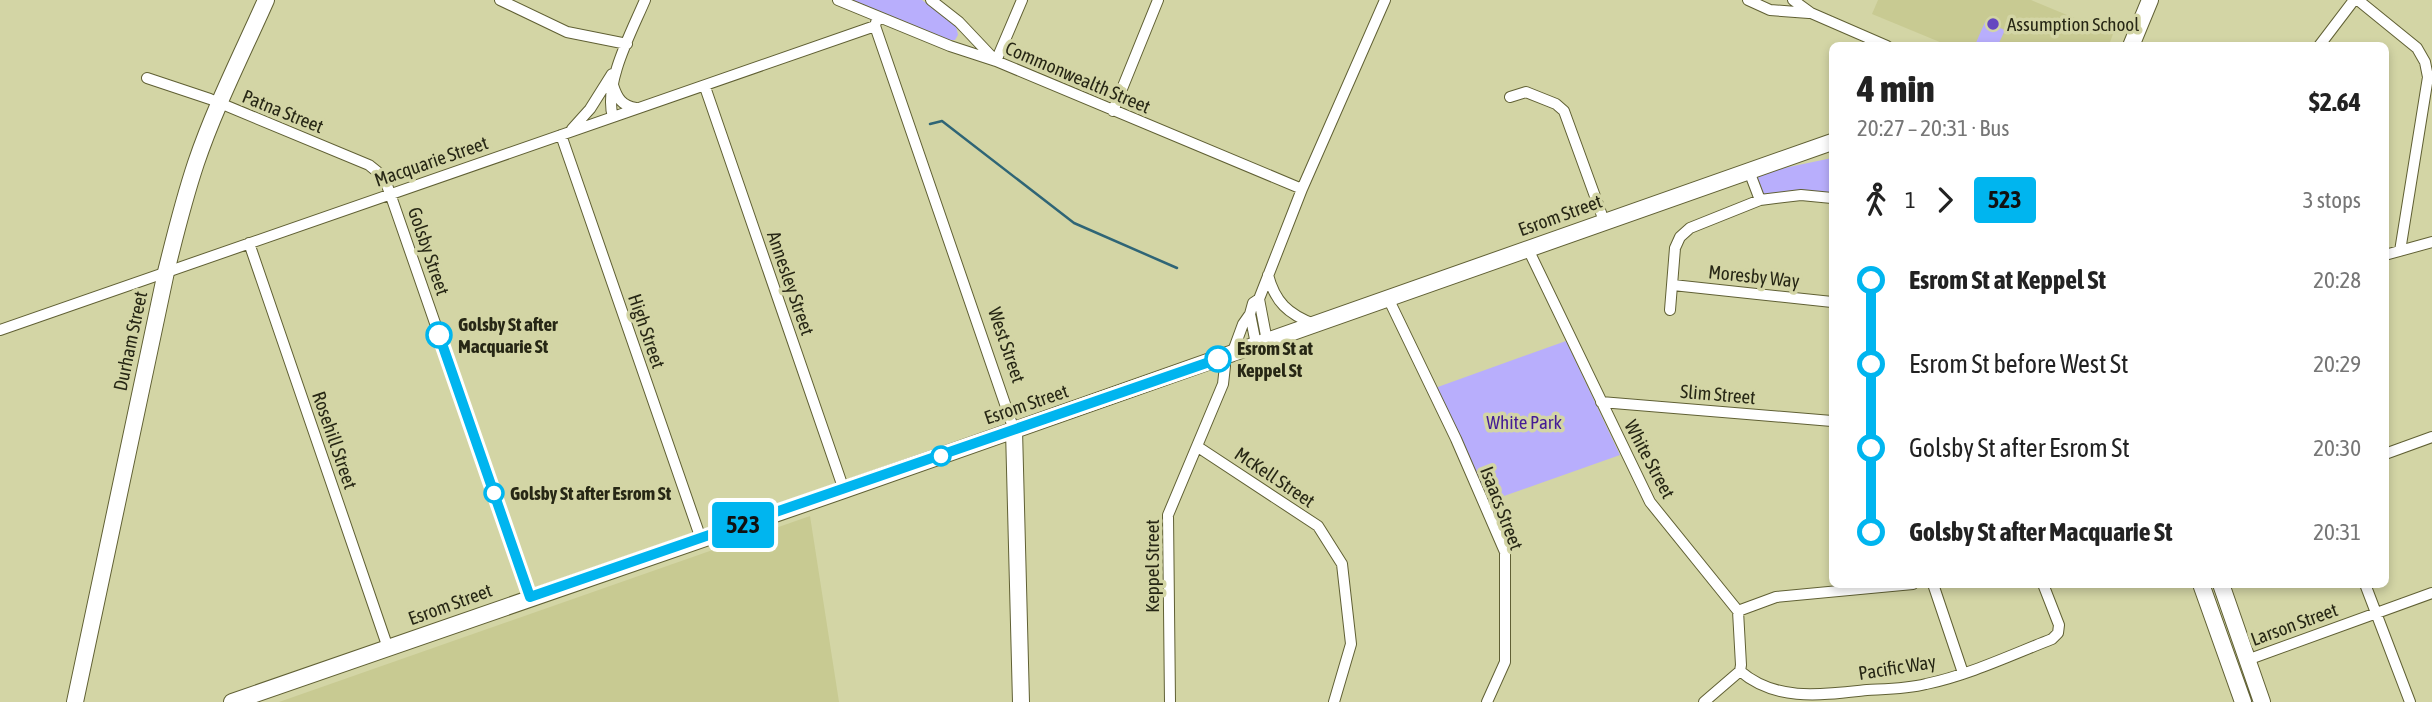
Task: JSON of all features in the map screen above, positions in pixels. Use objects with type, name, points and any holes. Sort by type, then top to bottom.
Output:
[{"type":"street","name":"Durham Street","points":[[75,702],[166,272],[197,162],[219,103],[266,0]]},
{"type":"street","points":[[500,0],[568,32],[627,44]]},
{"type":"street","points":[[608,118],[613,85],[645,0]]},
{"type":"street","name":"Commonwealth Street","points":[[838,0],[876,21],[996,61],[1302,189]]},
{"type":"street","points":[[931,0],[959,22],[996,61],[1022,0]]},
{"type":"street","points":[[1113,111],[1158,0]]},
{"type":"street","name":"Keppel Street","points":[[1170,702],[1167,522],[1170,509],[1224,380],[1227,355],[1250,314],[1253,303],[1259,299],[1302,189],[1385,0]]},
{"type":"street","points":[[1748,0],[1811,13],[1878,42]]},
{"type":"street","points":[[1793,0],[1811,13]]},
{"type":"street","points":[[2133,42],[2150,0]]},
{"type":"street","points":[[2322,42],[2356,0],[2417,48],[2425,62],[2428,77],[2400,251]]},
{"type":"street","name":"Macquarie Street","points":[[0,330],[390,193],[705,87],[876,21]]},
{"type":"street","name":"West Street","points":[[876,21],[1014,430],[1021,702]]},
{"type":"street","points":[[564,134],[583,118],[621,60]]},
{"type":"street","name":"Patna Street","points":[[148,78],[219,103],[369,165],[382,175],[390,193]]},
{"type":"street","points":[[613,85],[616,96],[622,103],[638,108]]},
{"type":"street","name":"Annesley Street","points":[[705,87],[844,490]]},
{"type":"street","points":[[1510,97],[1526,92],[1556,104],[1564,111],[1604,222]]},
{"type":"street","points":[[599,95],[598,106],[608,118]]},
{"type":"street","name":"High Street","points":[[564,134],[701,539]]},
{"type":"street","name":"Esrom Street","points":[[232,702],[1829,143]]},
{"type":"street","points":[[1749,171],[1760,200]]},
{"type":"street","name":"Golsby Street","points":[[390,193],[530,597]]},
{"type":"street","points":[[1670,310],[1675,248],[1680,237],[1690,228],[1760,200],[1801,195],[1829,198]]},
{"type":"street","points":[[2389,254],[2432,242]]},
{"type":"street","name":"Rosehill Street","points":[[249,243],[388,648]]},
{"type":"street","name":"White Street","points":[[1528,249],[1650,502],[1738,611]]},
{"type":"street","points":[[1268,275],[1276,298],[1284,308],[1314,324]]},
{"type":"street","name":"Moresby Way","points":[[1673,285],[1829,302]]},
{"type":"street","name":"Isaacs Street","points":[[1388,298],[1456,439],[1505,552],[1505,662],[1487,702]]},
{"type":"street","points":[[1259,299],[1262,342]]},
{"type":"street","points":[[1250,314],[1262,342]]},
{"type":"street","name":"Slim Street","points":[[1601,402],[1829,421]]},
{"type":"street","points":[[2389,453],[2432,437]]},
{"type":"street","name":"McKell Street","points":[[1198,447],[1318,526],[1342,564],[1351,644],[1334,702]]},
{"type":"street","points":[[1704,702],[1740,671],[1738,611],[1776,597],[1871,588]]},
{"type":"street","points":[[1934,588],[1963,673]]},
{"type":"street","name":"Pacific Way","points":[[1740,671],[1768,689],[1804,697],[1925,685],[2052,639],[2058,633],[2059,625],[2045,588]]},
{"type":"street","points":[[2202,588],[2243,702]]},
{"type":"street","points":[[2222,588],[2262,702]]},
{"type":"street","points":[[2367,588],[2410,702]]},
{"type":"street","name":"Larson Street","points":[[2247,660],[2432,593]]},
{"type":"shaded area","name":"Assumption School","points":[[1878,0],[2031,0],[2113,34],[2110,42],[1940,42],[1872,14]]},
{"type":"shaded area","points":[[810,516],[839,702],[279,702]]},
{"type":"green space","points":[[850,0],[922,0],[956,26],[958,35],[955,40],[945,40]]},
{"type":"green space","points":[[1985,22],[2005,30],[1999,42],[1976,42]]},
{"type":"green space","points":[[1829,159],[1829,197],[1765,199],[1756,174]]},
{"type":"green space","name":"White Park","points":[[1566,341],[1620,455],[1487,502],[1435,388]]},
{"type":"waterway","points":[[930,124],[942,121],[1074,223],[1177,268]]},
{"type":"bus line","name":"523","points":[[439,335],[530,597],[1218,359]]},
{"type":"place","name":"Assumption School","points":[[1993,24]]},
{"type":"place","name":"Golsby St after Macquarie St","points":[[439,335]]},
{"type":"place","name":"Esrom St at Keppel St","points":[[1218,359]]},
{"type":"place","name":"Golsby St after Esrom St","points":[[494,493]]}]
